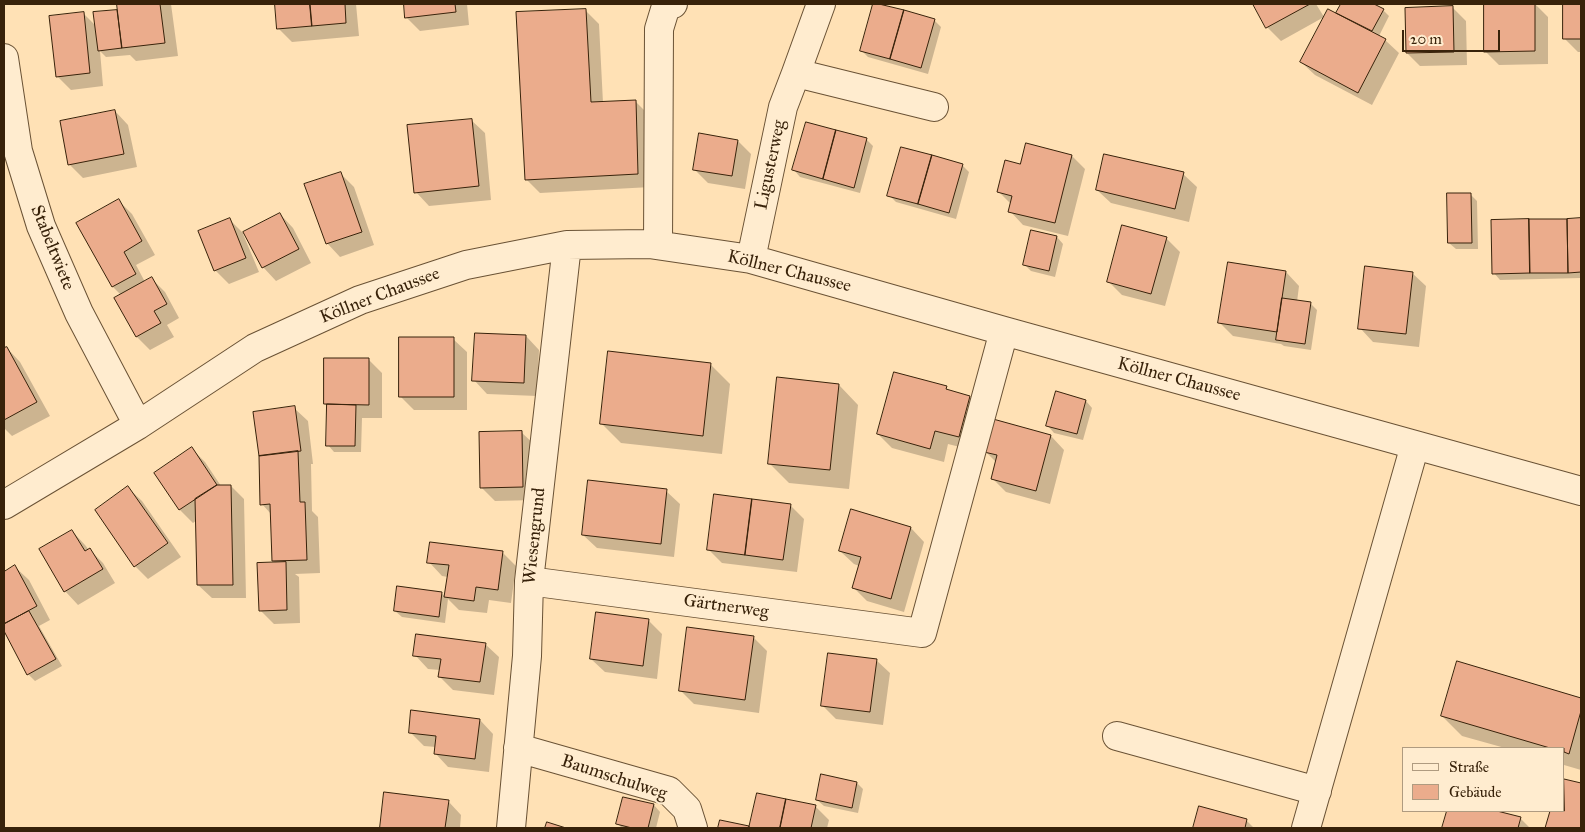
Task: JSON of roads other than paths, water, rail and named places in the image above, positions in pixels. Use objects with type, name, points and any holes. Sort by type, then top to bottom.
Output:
[{"type":"street","points":[[658,245],[659,28],[666,6],[673,4]]},
{"type":"street","name":"Ligusterweg","points":[[751,259],[783,107],[821,4]]},
{"type":"street","name":"Stabeltwiete","points":[[4,58],[18,151],[41,226],[79,313],[138,425]]},
{"type":"street","points":[[796,73],[934,107]]},
{"type":"street","name":"Köllner Chaussee","points":[[4,505],[138,425],[255,348],[360,300],[466,265],[567,245],[649,244],[751,259],[1004,332],[1581,491]]},
{"type":"street","name":"Wiesengrund","points":[[511,828],[527,656],[529,581],[567,245]]},
{"type":"street","name":"Gärtnerweg","points":[[529,581],[922,633],[1004,332]]},
{"type":"street","points":[[1306,828],[1415,445]]},
{"type":"street","points":[[1117,736],[1316,791]]},
{"type":"street","name":"Baumschulweg","points":[[518,748],[669,791],[686,809],[692,828]]}]
